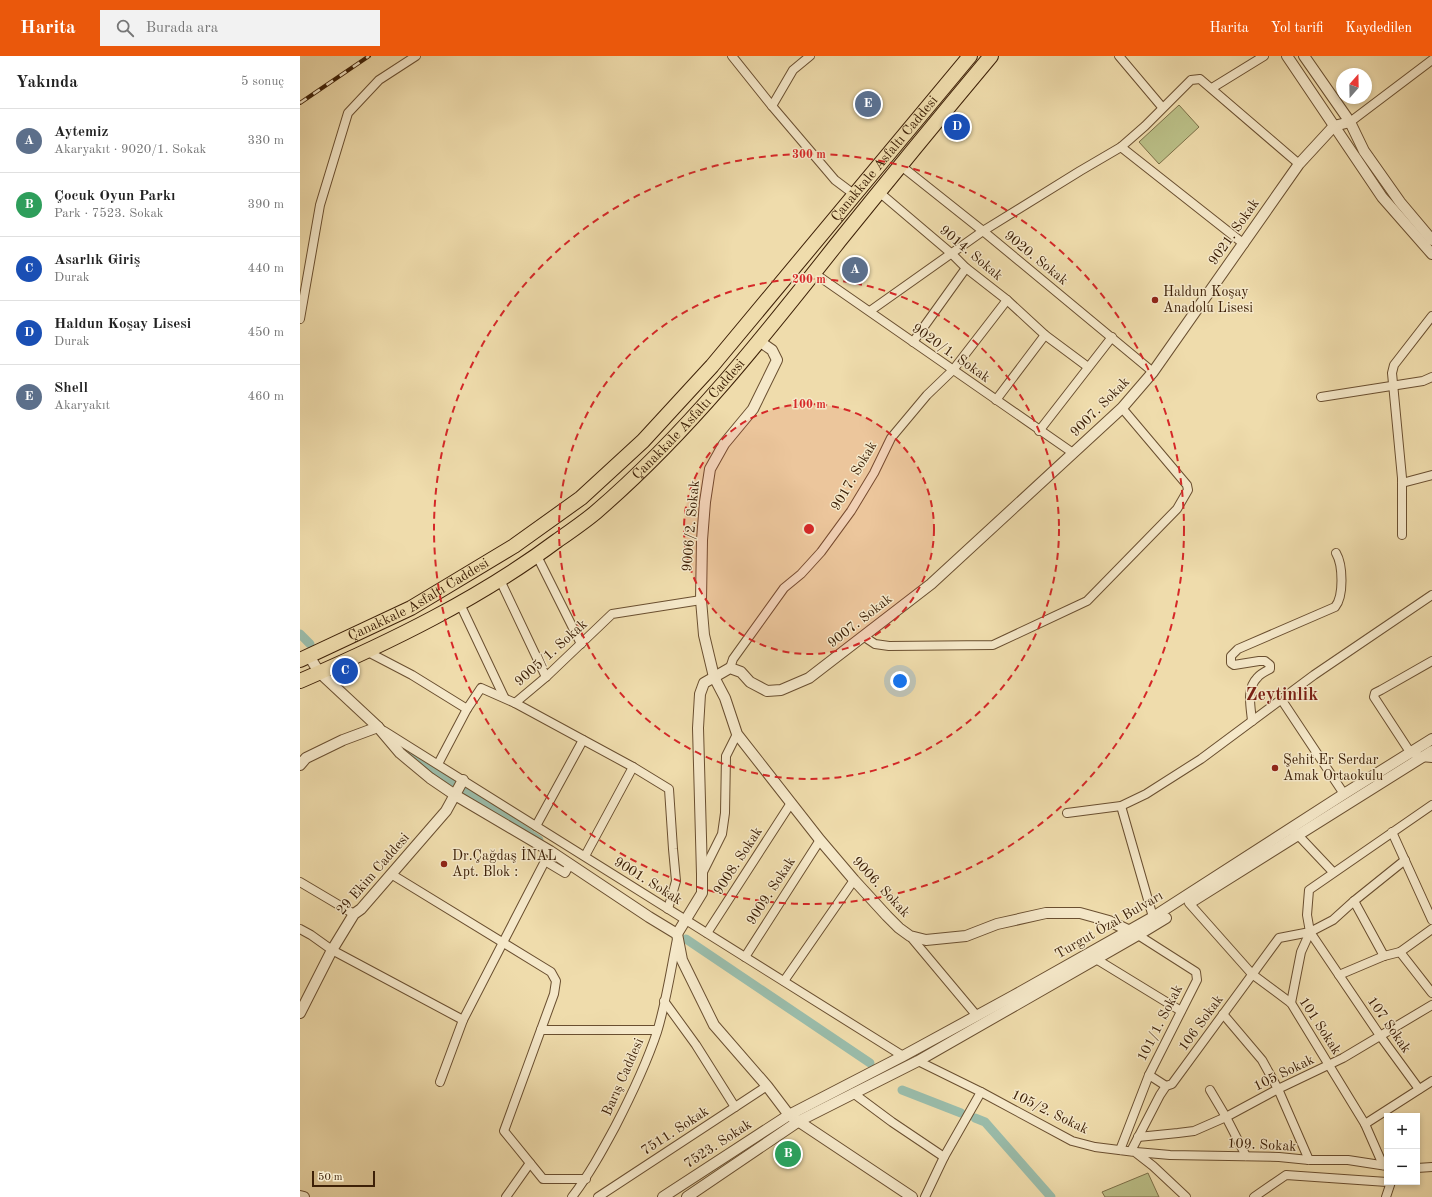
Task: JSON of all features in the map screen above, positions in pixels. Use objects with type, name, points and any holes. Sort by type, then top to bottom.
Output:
[{"type":"highway","name":"Çanakkale Asfaltı Caddesi","points":[[305,658],[411,608],[514,546],[581,498],[643,441],[712,366],[970,56]]},
{"type":"highway","name":"Çanakkale Asfaltı Caddesi","points":[[300,680],[406,632],[460,604],[537,556],[595,513],[659,453],[759,341],[900,165],[991,56]]},
{"type":"street","points":[[300,319],[320,205],[348,113],[379,80],[416,56]]},
{"type":"street","points":[[732,56],[772,106],[836,180],[855,194]]},
{"type":"street","points":[[772,106],[793,70],[810,56]]},
{"type":"street","points":[[1119,56],[1162,107]]},
{"type":"street","points":[[1212,88],[1264,56]]},
{"type":"street","points":[[1287,56],[1382,197],[1432,254]]},
{"type":"street","points":[[1304,56],[1350,122],[1364,151],[1400,202],[1432,240]]},
{"type":"street","points":[[1334,126],[1350,122],[1432,60]]},
{"type":"street","points":[[870,311],[983,231],[1121,147],[1145,126],[1162,107],[1191,80],[1200,79],[1212,88],[1299,164]]},
{"type":"street","name":"9021. Sokak","points":[[1153,372],[1299,164],[1334,126]]},
{"type":"street","points":[[1121,147],[1244,244]]},
{"type":"street","name":"9020. Sokak","points":[[900,165],[983,231],[1153,372]]},
{"type":"street","name":"9014. Sokak","points":[[879,192],[952,254],[966,268],[1007,300],[1045,335],[1088,367]]},
{"type":"street","points":[[913,342],[966,268]]},
{"type":"street","name":"9020/1. Sokak","points":[[814,273],[1039,431],[1073,453]]},
{"type":"street","name":"9017. Sokak","points":[[730,668],[733,659],[784,588],[801,574],[821,552],[851,511],[874,473],[891,438],[927,395],[953,370],[1007,300]]},
{"type":"street","points":[[1402,534],[1402,483],[1392,373],[1394,365],[1432,316]]},
{"type":"street","points":[[996,400],[1045,335]]},
{"type":"street","points":[[1039,431],[1112,337]]},
{"type":"street","name":"9006/2. Sokak","points":[[737,734],[725,698],[714,677],[704,635],[701,600],[702,540],[705,502],[710,469],[724,444],[754,409],[777,360],[772,350],[759,341]]},
{"type":"street","name":"9007. Sokak","points":[[730,668],[741,672],[750,682],[767,691],[781,690],[809,678],[931,584],[1122,408],[1153,372]]},
{"type":"street","points":[[1321,397],[1423,380],[1432,377]]},
{"type":"street","points":[[863,636],[876,644],[889,646],[993,645],[1087,601],[1178,509],[1188,490],[1187,485],[1122,408]]},
{"type":"street","points":[[1402,483],[1432,475]]},
{"type":"street","points":[[1252,721],[1250,701],[1252,685],[1257,678],[1270,669],[1270,665],[1265,661],[1234,665],[1230,663],[1231,656],[1238,649],[1335,607],[1341,594],[1339,558],[1336,553]]},
{"type":"street","points":[[537,556],[581,644]]},
{"type":"street","points":[[500,580],[546,677]]},
{"type":"street","points":[[1067,813],[1121,806],[1146,794],[1201,760],[1314,675],[1432,595]]},
{"type":"street","name":"9005/1. Sokak","points":[[438,764],[467,708],[481,688],[515,703],[546,677],[612,614],[701,600]]},
{"type":"street","points":[[460,604],[504,698]]},
{"type":"street","points":[[366,651],[412,675],[467,708]]},
{"type":"street","points":[[305,658],[378,727],[400,753],[430,778],[455,795],[550,851],[649,917],[678,934]]},
{"type":"street","points":[[1432,661],[1381,690],[1375,694],[1374,697],[1410,752],[1421,758],[1432,758]]},
{"type":"street","points":[[730,668],[704,683],[700,694],[698,728],[702,893],[678,934],[682,960],[714,1025],[767,1086],[789,1115],[912,1197]]},
{"type":"street","points":[[1281,699],[1344,794]]},
{"type":"street","points":[[515,703],[633,767],[669,789],[676,881],[668,909]]},
{"type":"street","points":[[300,765],[306,758],[344,740],[378,727]]},
{"type":"street","name":"9001. Sokak","points":[[378,727],[903,1056]]},
{"type":"street","points":[[702,874],[722,834],[725,813],[726,756],[737,734]]},
{"type":"street","name":"9006. Sokak","points":[[737,734],[820,840],[854,880],[887,916],[910,936],[926,940],[966,936],[997,924],[1046,913],[1080,913],[1109,920],[1134,933]]},
{"type":"street","name":"Turgut Özal Bulvarı","points":[[789,1115],[903,1056],[1189,903],[1294,832],[1344,794],[1432,739]]},
{"type":"street","points":[[536,826],[583,740]]},
{"type":"street","name":"Turgut Özal Bulvarı","points":[[687,1197],[799,1121],[918,1061],[1096,959],[1134,933],[1153,917],[1432,751]]},
{"type":"street","points":[[584,856],[633,767]]},
{"type":"street","name":"29 Ekim Caddesi","points":[[300,1012],[332,950],[354,914],[361,909],[446,811],[463,780]]},
{"type":"street","name":"9008. Sokak","points":[[707,933],[792,803]]},
{"type":"street","points":[[1291,1003],[1301,952],[1310,932],[1307,915],[1308,890],[1432,805]]},
{"type":"street","points":[[1121,806],[1153,917]]},
{"type":"street","points":[[1294,832],[1333,872]]},
{"type":"street","points":[[1392,832],[1432,920]]},
{"type":"street","name":"9009. Sokak","points":[[744,957],[820,840]]},
{"type":"street","name":"106 Sokak","points":[[1133,1152],[1138,1137],[1166,1086],[1172,1084],[1279,938],[1310,932],[1334,920],[1354,900],[1405,860]]},
{"type":"street","points":[[440,1082],[463,1020],[545,861],[565,873],[570,864]]},
{"type":"street","points":[[391,874],[551,972],[556,981],[554,994],[504,1131],[543,1179],[586,1179]]},
{"type":"street","points":[[784,981],[854,880]]},
{"type":"street","points":[[300,882],[354,914]]},
{"type":"street","points":[[1354,900],[1384,956]]},
{"type":"street","name":"101 Sokak","points":[[1189,903],[1252,974],[1291,1003],[1365,1124],[1384,1164]]},
{"type":"street","points":[[300,929],[332,950],[463,1020]]},
{"type":"street","points":[[1339,975],[1384,956],[1400,952],[1432,929]]},
{"type":"street","name":"107 Sokak","points":[[1310,932],[1381,1037],[1419,1089]]},
{"type":"street","name":"101/1. Sokak","points":[[1120,1150],[1149,1075],[1197,980],[1196,972],[1134,933]]},
{"type":"street","name":"Barış Caddesi","points":[[572,1197],[586,1179],[632,1093],[644,1067],[657,1030],[678,934]]},
{"type":"street","points":[[910,936],[977,1016]]},
{"type":"street","points":[[1400,952],[1432,993]]},
{"type":"street","points":[[1096,959],[1181,1011]]},
{"type":"street","points":[[664,1001],[696,1045],[735,1107]]},
{"type":"street","name":"105 Sokak","points":[[1138,1137],[1178,1134],[1194,1131],[1226,1117],[1381,1037],[1409,1018],[1432,1005]]},
{"type":"street","points":[[1223,1014],[1262,1060],[1278,1089],[1309,1160]]},
{"type":"street","points":[[541,1030],[657,1030]]},
{"type":"street","points":[[903,1056],[918,1061]]},
{"type":"street","name":"105/2. Sokak","points":[[918,1061],[981,1092],[1072,1141],[1095,1147],[1133,1152],[1154,1166],[1186,1197]]},
{"type":"street","points":[[1149,1075],[1166,1086]]},
{"type":"street","points":[[1365,1124],[1432,1081]]},
{"type":"street","name":"7511. Sokak","points":[[598,1197],[767,1086]]},
{"type":"street","points":[[1210,1090],[1246,1156]]},
{"type":"street","points":[[925,1197],[944,1157],[981,1092]]},
{"type":"street","points":[[853,1093],[892,1122],[944,1157]]},
{"type":"street","name":"7523. Sokak","points":[[663,1197],[789,1115]]},
{"type":"street","name":"109. Sokak","points":[[1133,1152],[1170,1155],[1348,1160],[1384,1166]]},
{"type":"street","points":[[506,1197],[530,1163]]},
{"type":"street","points":[[1420,1168],[1432,1167]]},
{"type":"street","points":[[1254,1197],[1286,1175],[1384,1182]]},
{"type":"street","points":[[1386,1197],[1390,1185]]},
{"type":"green space","points":[[1179,105],[1199,127],[1159,164],[1139,142]]},
{"type":"green space","points":[[1148,1173],[1159,1197],[1105,1197],[1102,1192]]},
{"type":"waterway","points":[[300,634],[310,644]]},
{"type":"waterway","points":[[398,745],[452,782]]},
{"type":"waterway","points":[[465,790],[539,840]]},
{"type":"waterway","points":[[686,939],[870,1063]]},
{"type":"waterway","points":[[902,1090],[961,1113]]},
{"type":"waterway","points":[[975,1118],[985,1122],[1051,1197]]},
{"type":"railway","points":[[300,103],[369,56]]},
{"type":"place","name":"Shell","points":[[868,104]]},
{"type":"place","name":"Haldun Koşay Lisesi","points":[[957,127]]},
{"type":"place","name":"Aytemiz","points":[[855,270]]},
{"type":"place","name":"Haldun Koşay Anadolu Lisesi","points":[[1155,300]]},
{"type":"place","name":"Asarlık Giriş","points":[[345,671]]},
{"type":"place","name":"Şehit Er Serdar Amak Ortaokulu","points":[[1275,768]]},
{"type":"place","name":"Dr.Çağdaş İNAL Apt. Blok :","points":[[444,864]]},
{"type":"place","name":"Çocuk Oyun Parkı","points":[[788,1154]]},
{"type":"district","name":"Zeytinlik","points":[[1282,695]]}]
